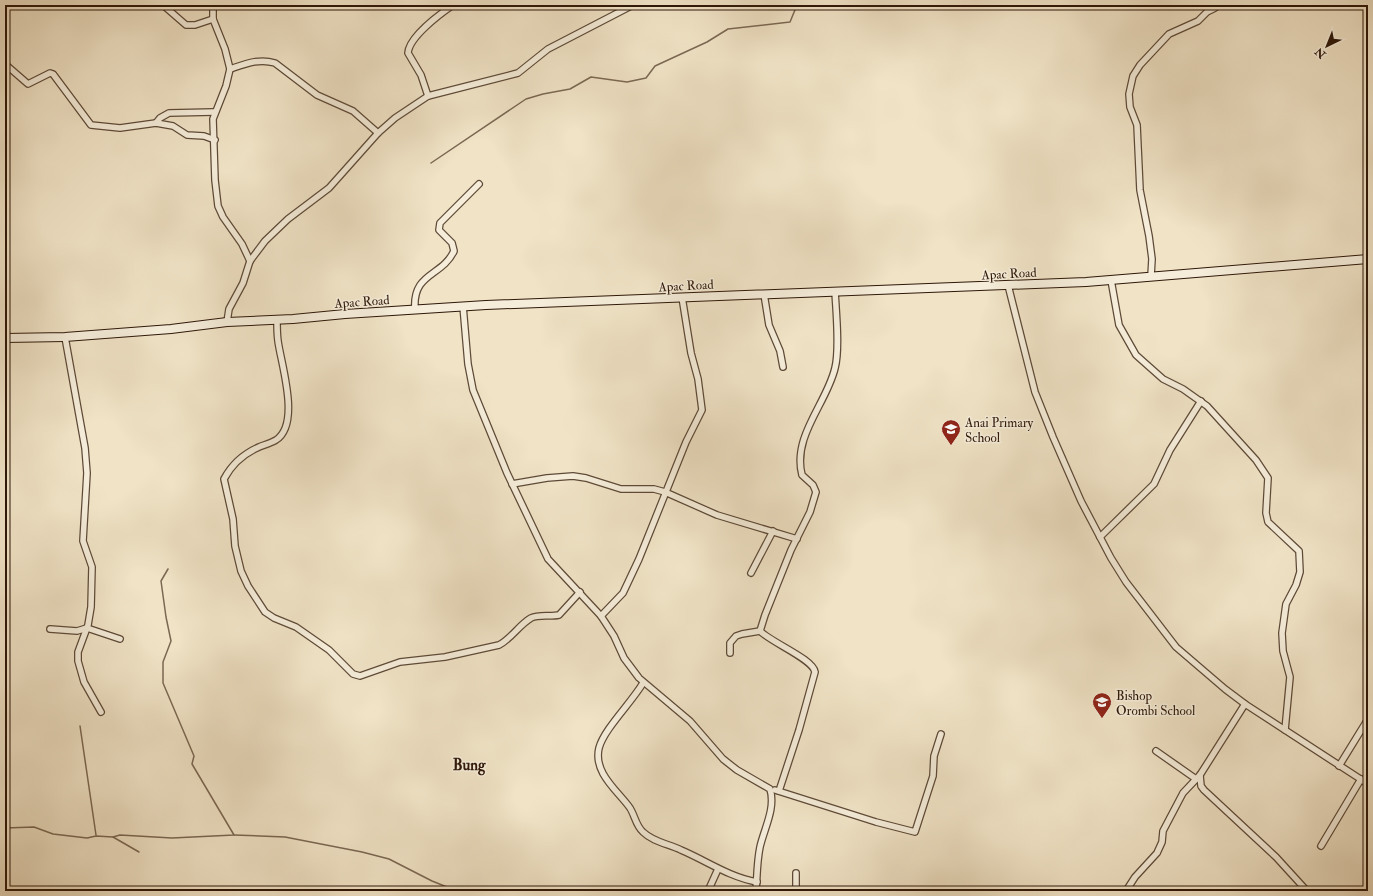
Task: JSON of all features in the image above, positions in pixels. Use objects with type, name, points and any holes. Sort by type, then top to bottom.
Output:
[{"type":"main road","name":"Apac Road","points":[[5,338],[64,337],[171,329],[227,322],[277,320],[463,306],[1111,280],[1251,270],[1368,259]]},
{"type":"street","points":[[163,5],[186,25],[195,25],[213,19]]},
{"type":"street","points":[[213,5],[213,19],[225,49],[230,69],[226,86],[214,112],[215,180],[218,206],[223,217],[242,244],[250,261]]},
{"type":"street","points":[[428,96],[421,75],[408,53],[408,49],[411,43],[426,27],[453,5]]},
{"type":"street","points":[[227,322],[229,309],[243,283],[250,261],[265,241],[288,219],[329,188],[378,133],[400,114],[428,96],[518,73],[548,49],[633,5]]},
{"type":"street","points":[[1151,276],[1151,251],[1140,190],[1137,125],[1130,108],[1129,94],[1133,76],[1140,65],[1169,34],[1198,21],[1207,12],[1215,8]]},
{"type":"street","points":[[230,69],[259,61],[267,60],[275,63],[317,95],[353,110],[378,133]]},
{"type":"street","points":[[5,64],[28,84],[50,73],[53,74],[91,125],[120,128],[156,123],[173,126],[187,135],[204,136],[215,140]]},
{"type":"street","points":[[156,123],[160,118],[169,113],[214,112]]},
{"type":"street","points":[[415,310],[416,290],[422,282],[441,266],[454,251],[452,243],[439,230],[440,223],[479,184]]},
{"type":"street","points":[[1111,280],[1118,325],[1136,354],[1163,379],[1201,401],[1256,460],[1268,478],[1266,513],[1268,522],[1300,553],[1300,572],[1296,585],[1286,604],[1282,633],[1283,651],[1290,677],[1285,730]]},
{"type":"street","points":[[1008,285],[1035,392],[1070,476],[1100,537],[1126,582],[1176,647],[1245,704],[1368,784]]},
{"type":"street","points":[[760,632],[765,615],[810,512],[816,492],[813,485],[802,475],[800,463],[803,445],[809,427],[835,368],[838,354],[835,291]]},
{"type":"street","points":[[764,294],[769,325],[780,351],[783,367]]},
{"type":"street","points":[[601,616],[623,593],[639,559],[665,492],[703,405],[691,354],[682,297]]},
{"type":"street","points":[[463,306],[468,364],[472,390],[512,484],[548,559],[601,616],[614,636],[624,658],[643,683],[690,721],[723,759],[737,770],[770,789],[876,822],[915,832],[934,776],[934,756],[941,734]]},
{"type":"street","points":[[277,320],[278,341],[289,393],[288,409],[283,431],[275,441],[257,448],[240,458],[231,466],[224,479],[233,519],[235,546],[241,571],[248,586],[265,612],[274,618],[296,627],[329,650],[353,674],[360,676],[400,662],[445,657],[499,645],[507,641],[530,618],[536,616],[559,615],[580,592]]},
{"type":"street","points":[[64,337],[86,448],[87,473],[83,541],[85,550],[91,562],[92,571],[91,607],[87,628],[78,652],[78,661],[84,682],[101,712]]},
{"type":"street","points":[[1100,537],[1154,484],[1170,450],[1201,401]]},
{"type":"street","points":[[512,484],[547,478],[573,476],[586,478],[621,489],[641,488],[665,492],[716,515],[797,539]]},
{"type":"street","points":[[751,573],[773,531]]},
{"type":"street","points":[[50,629],[78,631],[87,628],[120,639]]},
{"type":"street","points":[[730,653],[730,643],[736,636],[760,632],[771,641],[810,663],[815,672],[799,730],[779,791]]},
{"type":"street","points":[[643,683],[602,741],[598,757],[604,774],[631,810],[642,832],[650,838],[682,850],[742,880],[757,882]]},
{"type":"street","points":[[1126,891],[1135,877],[1157,853],[1162,842],[1165,827],[1183,793],[1198,777],[1245,704]]},
{"type":"street","points":[[1339,766],[1368,719]]},
{"type":"street","points":[[1156,751],[1198,777],[1204,790],[1276,857],[1307,891]]},
{"type":"street","points":[[1321,846],[1361,779]]},
{"type":"street","points":[[756,891],[760,848],[770,813],[772,794],[770,789]]},
{"type":"street","points":[[708,891],[718,869]]},
{"type":"street","points":[[796,874],[796,891]]},
{"type":"street","points":[[1364,891],[1368,885]]},
{"type":"waterway","points":[[431,163],[526,99],[570,89],[591,77],[627,82],[646,78],[655,66],[707,42],[728,29],[790,22],[797,5]]},
{"type":"waterway","points":[[113,837],[120,835],[172,838],[234,835],[192,764],[194,756],[163,683],[163,662],[171,641],[161,581],[168,569]]},
{"type":"waterway","points":[[80,726],[96,835]]},
{"type":"waterway","points":[[5,828],[34,827],[53,834],[87,838],[96,836],[113,837],[139,852]]},
{"type":"waterway","points":[[234,835],[285,837],[362,852],[389,859],[432,881],[457,891]]},
{"type":"place","name":"Anai Primary School","points":[[951,446]]},
{"type":"place","name":"Bishop Orombi School","points":[[1102,719]]},
{"type":"district","name":"Bung","points":[[469,765]]}]
